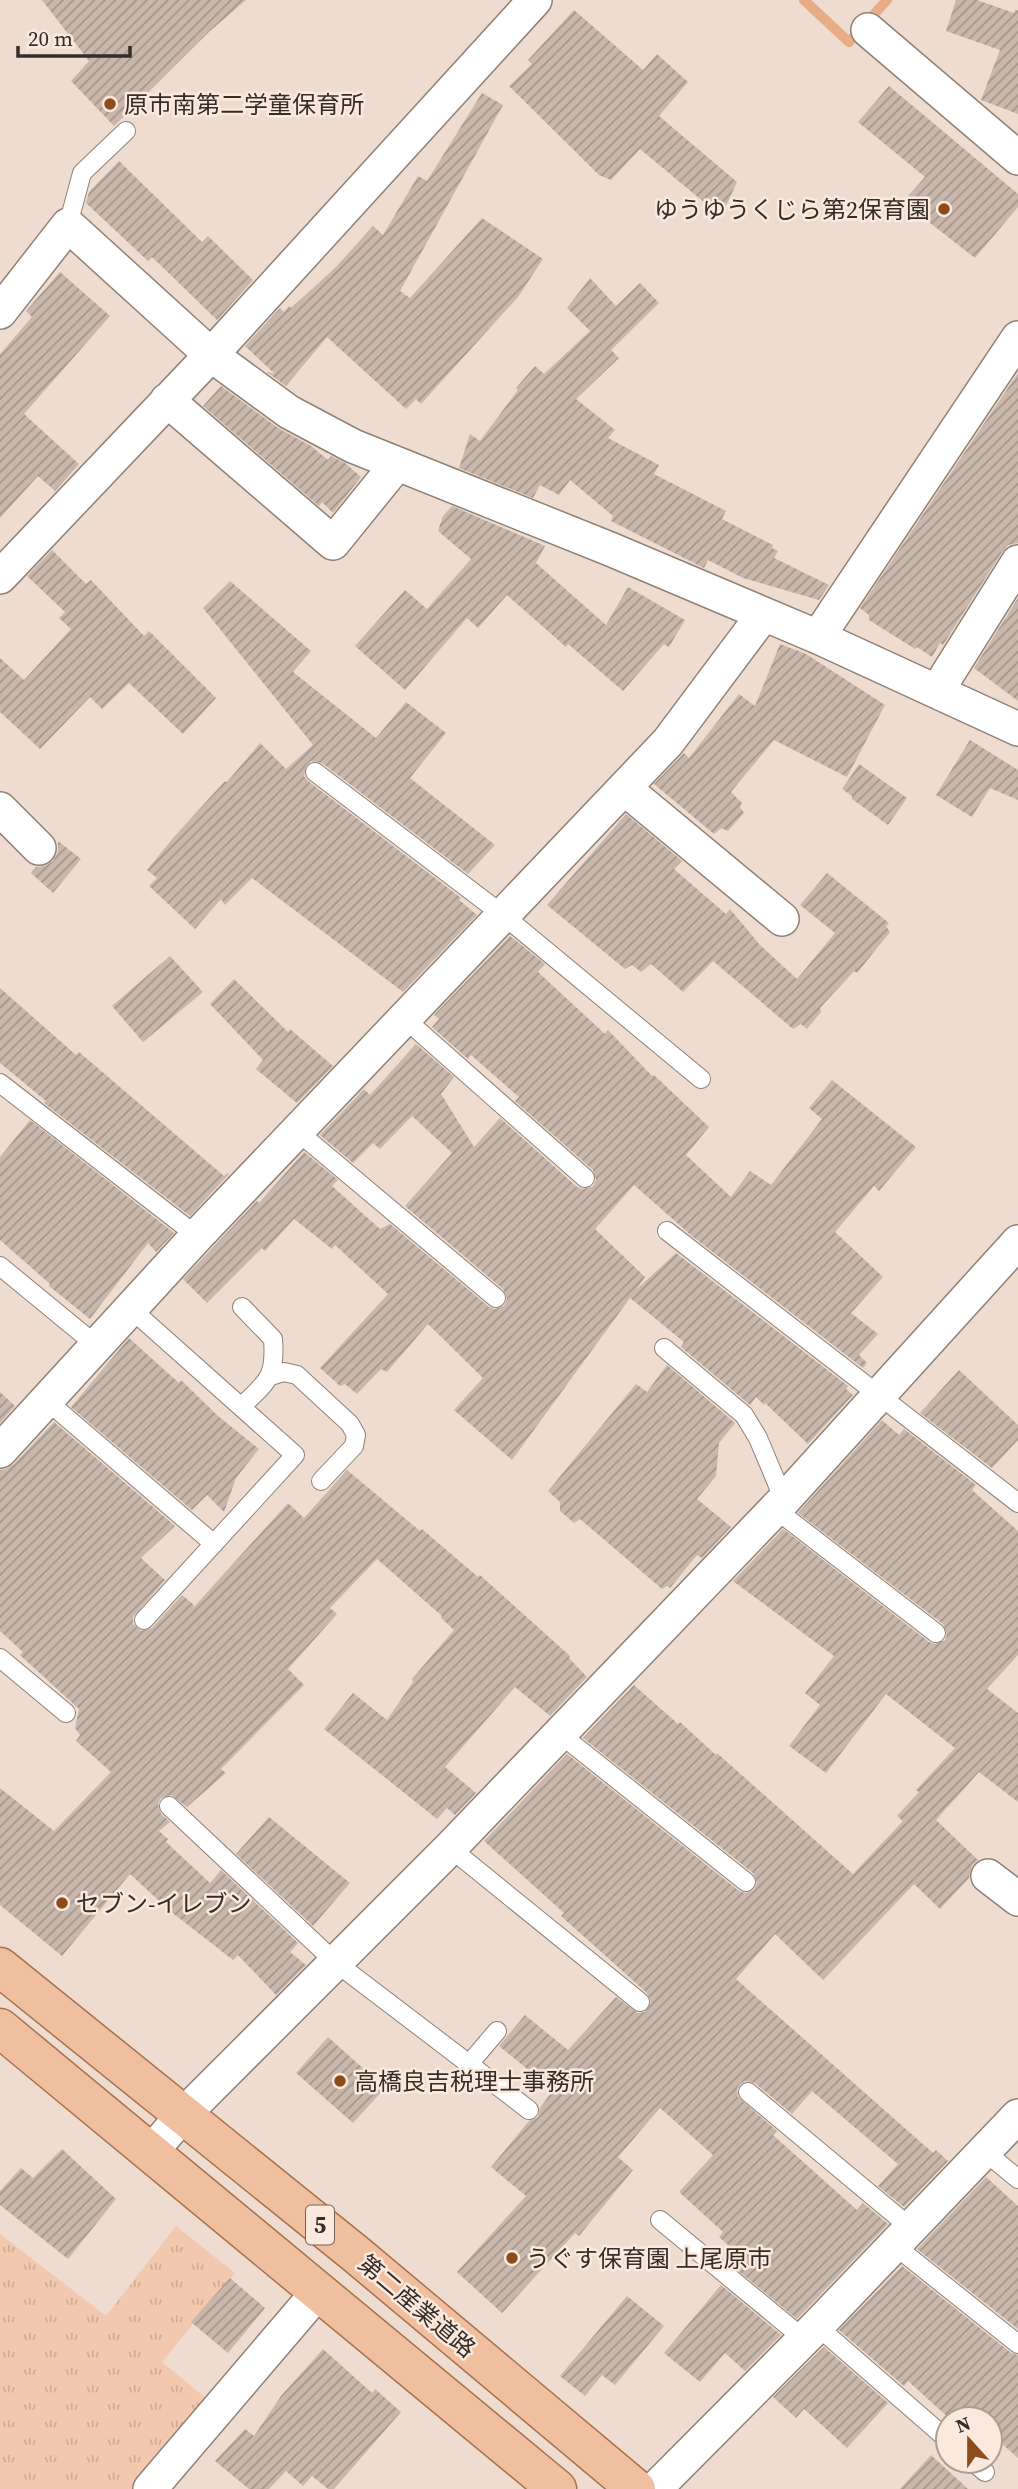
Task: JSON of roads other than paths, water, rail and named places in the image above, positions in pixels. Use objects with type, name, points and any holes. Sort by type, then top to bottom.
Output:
[{"type":"main road","name":"第二産業道路","points":[[0,1967],[357,2255],[636,2489]]},
{"type":"main road","name":"5","points":[[0,2028],[557,2489]]},
{"type":"street","points":[[0,577],[211,355],[535,0]]},
{"type":"street","points":[[867,30],[1018,158]]},
{"type":"street","points":[[0,312],[68,225],[211,355],[289,412],[353,446],[610,549],[818,637],[1018,729]]},
{"type":"street","points":[[818,637],[1018,338]]},
{"type":"street","points":[[167,400],[332,543],[397,464]]},
{"type":"street","points":[[937,691],[1018,562]]},
{"type":"street","points":[[0,1451],[197,1236],[668,742],[763,615]]},
{"type":"street","points":[[624,788],[782,919]]},
{"type":"street","points":[[0,809],[39,848]]},
{"type":"street","points":[[150,2152],[183,2115],[450,1848],[780,1505],[1018,1242]]},
{"type":"street","points":[[988,1875],[1018,1899]]},
{"type":"street","points":[[655,2489],[811,2332],[1018,2116]]},
{"type":"street","points":[[150,2489],[318,2292]]},
{"type":"lane","points":[[68,225],[82,173],[126,131]]},
{"type":"lane","points":[[315,772],[503,915],[701,1079]]},
{"type":"lane","points":[[404,1018],[585,1178]]},
{"type":"lane","points":[[0,1083],[197,1236]]},
{"type":"lane","points":[[297,1131],[496,1298]]},
{"type":"lane","points":[[667,1231],[1018,1503]]},
{"type":"lane","points":[[0,1266],[96,1345]]},
{"type":"lane","points":[[242,1307],[274,1339],[275,1361],[271,1376]]},
{"type":"lane","points":[[130,1308],[295,1455],[144,1620]]},
{"type":"lane","points":[[664,1348],[744,1415],[758,1438],[780,1505],[936,1633]]},
{"type":"lane","points":[[240,1407],[271,1376],[284,1372],[297,1375],[350,1424],[356,1435],[354,1446],[321,1481]]},
{"type":"lane","points":[[46,1400],[214,1544]]},
{"type":"lane","points":[[0,1658],[66,1713]]},
{"type":"lane","points":[[560,1734],[746,1882]]},
{"type":"lane","points":[[169,1807],[335,1962],[529,2110]]},
{"type":"lane","points":[[450,1848],[640,2003]]},
{"type":"lane","points":[[469,2064],[497,2031]]},
{"type":"lane","points":[[748,2092],[1018,2344]]},
{"type":"lane","points":[[984,2151],[1018,2179]]},
{"type":"lane","points":[[660,2220],[811,2332],[934,2429]]},
{"type":"waterway","points":[[804,0],[849,42],[887,0]]},
{"type":"place","name":"原市南第二学童保育所","points":[[110,104]]},
{"type":"place","name":"ゆうゆうくじら第2保育園","points":[[944,209]]},
{"type":"place","name":"セブン-イレブン","points":[[62,1903]]},
{"type":"place","name":"高橋良吉税理士事務所","points":[[340,2081]]},
{"type":"place","name":"うぐす保育園 上尾原市","points":[[512,2258]]}]
